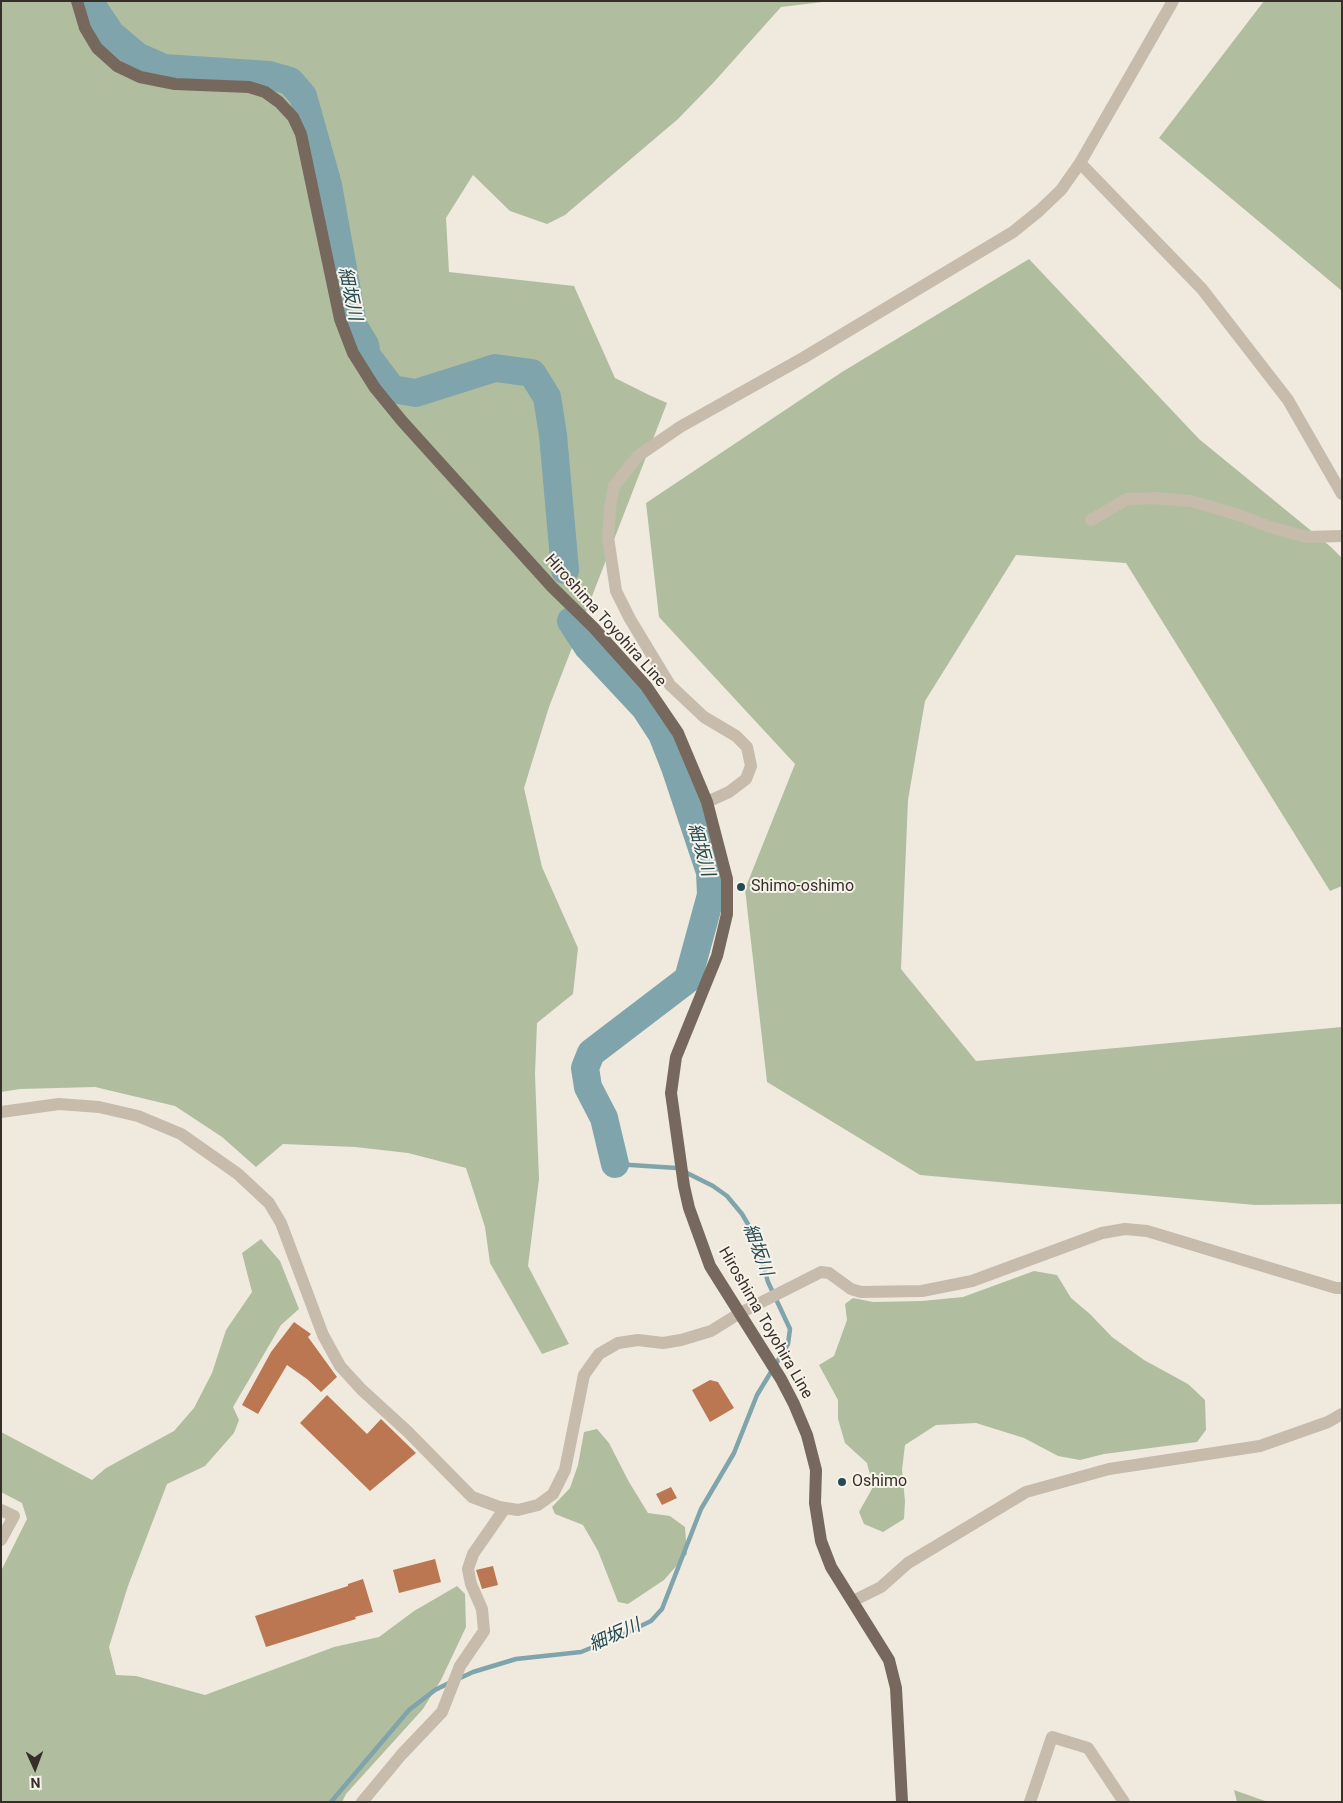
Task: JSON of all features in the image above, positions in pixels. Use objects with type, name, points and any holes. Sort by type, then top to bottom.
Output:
[{"type":"main road","name":"Hiroshima Toyohira Line","points":[[77,1],[85,28],[97,48],[117,66],[140,77],[175,84],[250,87],[265,92],[279,102],[293,116],[301,134],[340,319],[353,353],[375,388],[402,421],[552,587],[594,628],[646,686],[678,733],[707,802],[727,879],[728,914],[717,956],[676,1057],[671,1093],[684,1186],[689,1208],[710,1266],[781,1379],[807,1435],[816,1470],[816,1503],[821,1541],[832,1567],[889,1660],[896,1688],[902,1802]]},
{"type":"street","points":[[707,802],[729,792],[746,779],[750,766],[747,748],[736,736],[704,717],[670,685],[630,619],[616,591],[608,537],[614,486],[638,456],[680,427],[803,358],[1013,232],[1061,190],[1080,164],[1173,1]]},
{"type":"street","points":[[1080,164],[1202,288],[1288,400],[1342,494]]},
{"type":"street","points":[[1091,520],[1127,499],[1191,500],[1308,538],[1342,536]]},
{"type":"street","points":[[1,1112],[59,1104],[99,1107],[138,1116],[181,1134],[238,1174],[269,1203],[281,1223],[322,1335],[340,1366],[361,1389],[408,1432],[472,1497],[505,1508],[518,1510],[538,1505],[554,1494],[565,1470],[584,1375],[599,1354],[618,1343],[638,1340],[663,1344],[711,1331],[740,1313],[821,1272],[829,1273],[851,1289],[861,1292],[922,1291],[972,1281],[1102,1233],[1125,1229],[1147,1231],[1336,1288],[1342,1288]]},
{"type":"street","points":[[853,1601],[881,1587],[908,1563],[1026,1492],[1109,1469],[1260,1446],[1328,1422],[1342,1414]]},
{"type":"street","points":[[362,1802],[402,1754],[442,1712],[460,1666],[484,1631],[482,1609],[468,1568],[473,1554],[505,1508]]},
{"type":"street","points":[[1,1510],[14,1516],[1,1540]]},
{"type":"street","points":[[1030,1802],[1052,1737],[1088,1748],[1124,1802]]},
{"type":"green space","points":[[1,1],[831,1],[781,7],[678,119],[565,215],[547,224],[510,211],[473,175],[446,218],[449,272],[574,286],[615,378],[667,403],[549,707],[524,788],[542,867],[578,948],[573,994],[537,1023],[535,1074],[539,1179],[528,1266],[569,1344],[542,1354],[490,1263],[485,1227],[466,1168],[408,1153],[355,1147],[283,1144],[256,1167],[222,1137],[175,1106],[95,1087],[20,1089],[1,1092]]},
{"type":"green space","points":[[1264,1],[1342,1],[1342,291],[1159,138]]},
{"type":"green space","points":[[1029,259],[1199,439],[1342,558],[1342,886],[1330,891],[1126,563],[1016,555],[925,701],[908,800],[901,969],[976,1061],[1342,1027],[1342,1204],[1255,1205],[920,1175],[767,1082],[745,889],[795,764],[659,617],[646,503],[842,372]]},
{"type":"green space","points":[[261,1239],[280,1261],[299,1309],[281,1325],[233,1407],[239,1420],[234,1433],[205,1466],[167,1484],[128,1586],[109,1647],[116,1675],[136,1676],[205,1695],[334,1647],[379,1637],[414,1611],[457,1586],[465,1594],[466,1627],[441,1680],[423,1709],[346,1794],[342,1802],[1,1802],[1,1571],[27,1519],[22,1503],[1,1492],[1,1432],[92,1480],[106,1468],[174,1431],[194,1408],[212,1373],[226,1330],[252,1292],[242,1253]]},
{"type":"green space","points":[[1034,1271],[1057,1275],[1071,1298],[1090,1314],[1112,1337],[1144,1360],[1188,1384],[1205,1400],[1206,1430],[1197,1442],[1104,1454],[1080,1460],[1058,1456],[1024,1438],[976,1423],[936,1425],[905,1445],[902,1470],[905,1501],[904,1519],[883,1532],[864,1524],[859,1512],[873,1487],[867,1463],[845,1443],[838,1419],[838,1400],[819,1365],[834,1356],[847,1320],[845,1304],[853,1298],[873,1302],[922,1301],[963,1297]]},
{"type":"green space","points":[[597,1429],[609,1443],[629,1482],[648,1513],[670,1516],[685,1527],[687,1554],[664,1580],[628,1604],[618,1602],[598,1551],[583,1525],[555,1514],[552,1507],[570,1488],[578,1465],[584,1432]]},
{"type":"green space","points":[[1234,1790],[1268,1802],[1237,1802]]},
{"type":"building","points":[[294,1322],[311,1334],[308,1337],[337,1377],[321,1392],[287,1365],[258,1414],[242,1405],[271,1352]]},
{"type":"building","points":[[710,1380],[718,1382],[734,1408],[710,1422],[692,1390]]},
{"type":"building","points":[[327,1395],[367,1434],[381,1419],[416,1453],[370,1491],[300,1423]]},
{"type":"building","points":[[671,1487],[677,1498],[662,1505],[656,1494]]},
{"type":"building","points":[[435,1559],[441,1582],[399,1593],[393,1570]]},
{"type":"building","points":[[493,1566],[498,1585],[482,1589],[476,1570]]},
{"type":"building","points":[[363,1579],[373,1612],[266,1647],[255,1616],[348,1586],[348,1584]]},
{"type":"waterway","name":"細坂川","points":[[89,1],[111,34],[137,56],[164,68],[269,75],[290,81],[303,96],[328,185],[353,325],[365,345],[367,356],[392,389],[416,393],[495,368],[532,373],[547,397],[553,435],[565,570]]},
{"type":"waterway","name":"細坂川","points":[[571,621],[588,647],[645,708],[662,734],[710,872],[711,895],[688,979],[591,1053],[585,1068],[588,1087],[604,1118],[615,1164]]},
{"type":"waterway","name":"細坂川","points":[[458,1679],[473,1672],[516,1659],[581,1652],[651,1621],[662,1609],[701,1509],[734,1453],[757,1395],[788,1344],[790,1329],[768,1282],[756,1238],[742,1214],[727,1196],[713,1186],[677,1168],[615,1164]]},
{"type":"waterway","name":"細坂川","points":[[331,1802],[409,1710],[435,1690],[449,1683]]},
{"type":"place","name":"Shimo-oshimo","points":[[741,887]]},
{"type":"place","name":"Oshimo","points":[[842,1482]]}]
